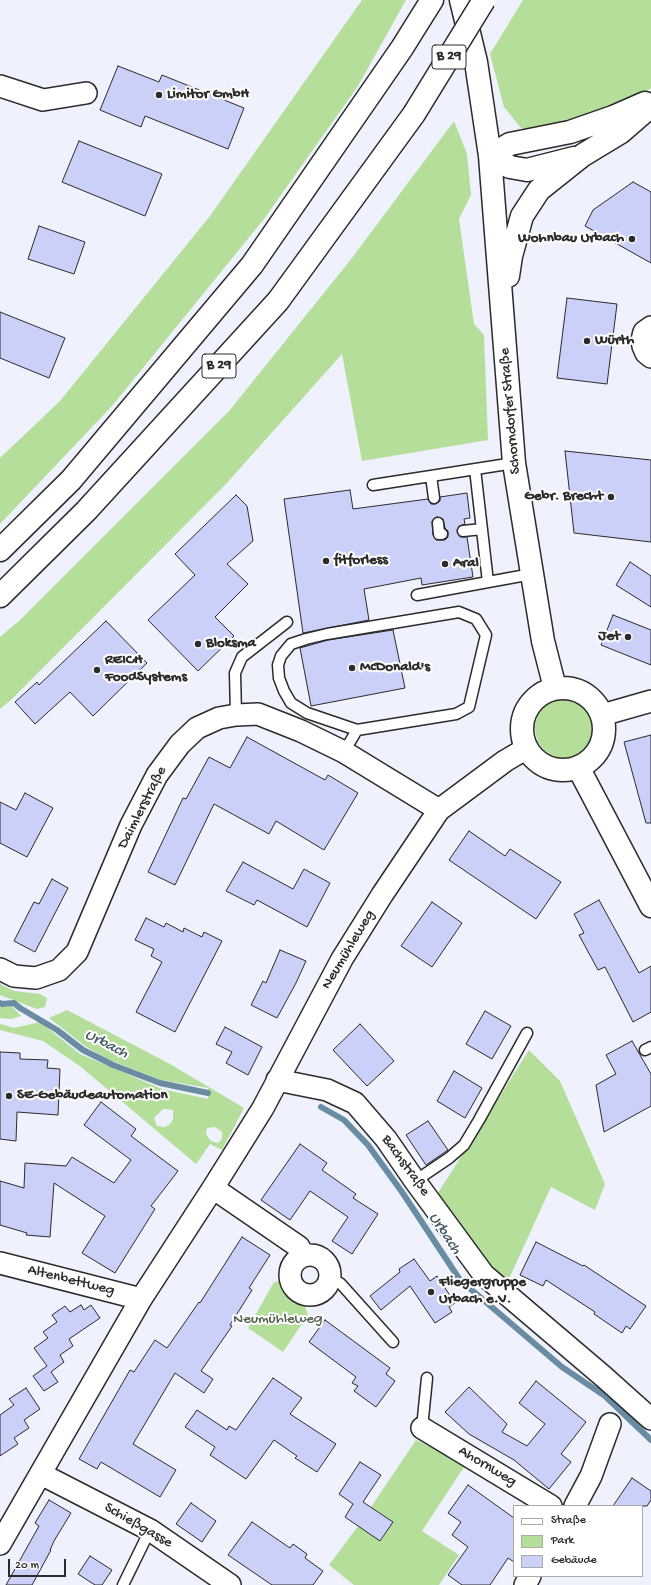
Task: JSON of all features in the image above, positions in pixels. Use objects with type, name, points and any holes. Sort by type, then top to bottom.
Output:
[{"type":"main road","name":"B 29","points":[[0,550],[71,480],[252,265],[402,48],[432,0]]},
{"type":"main road","name":"Schorndorfer Straße","points":[[461,0],[476,62],[490,156],[504,313],[514,463],[543,641],[555,688]]},
{"type":"main road","name":"B 29","points":[[0,596],[86,512],[278,301],[414,114],[484,0]]},
{"type":"main road","points":[[490,156],[510,144],[570,132],[612,117],[651,100]]},
{"type":"main road","points":[[504,313],[511,256],[522,216],[539,190],[583,155],[621,132],[651,106]]},
{"type":"main road","points":[[490,156],[510,167],[527,170],[583,155]]},
{"type":"main road","points":[[555,688],[579,690],[590,698],[599,708],[602,716],[604,725],[602,743],[593,758],[578,767],[567,770],[555,769],[543,765],[527,748],[523,736],[522,724],[526,713],[532,702],[541,694],[555,688]]},
{"type":"main road","points":[[578,767],[651,906]]},
{"type":"street","points":[[0,86],[43,100],[86,93]]},
{"type":"street","points":[[651,327],[644,332],[642,340],[646,353],[651,358]]},
{"type":"street","points":[[602,716],[651,701]]},
{"type":"street","name":"Daimlerstraße","points":[[0,969],[14,976],[36,978],[59,970],[77,952],[131,826],[157,775],[180,744],[197,728],[219,718],[236,715],[258,714],[301,731],[344,752],[439,810]]},
{"type":"street","name":"Neumühleweg","points":[[0,1544],[6,1520],[41,1474],[141,1299],[263,1108],[342,959],[439,810],[505,761],[527,748]]},
{"type":"street","name":"Bachstraße","points":[[277,1080],[327,1090],[355,1103],[386,1139],[484,1275],[651,1418]]},
{"type":"street","points":[[213,1188],[300,1247],[304,1256]]},
{"type":"street","points":[[304,1256],[317,1256],[327,1265],[330,1277],[325,1289],[319,1293],[306,1295],[300,1293],[291,1283],[291,1269],[294,1263],[304,1256]]},
{"type":"street","name":"Altenbettweg","points":[[0,1263],[141,1299]]},
{"type":"street","points":[[576,1505],[591,1476],[610,1424]]},
{"type":"street","name":"Ahornweg","points":[[422,1428],[549,1505]]},
{"type":"street","name":"Schießgasse","points":[[41,1474],[150,1530],[230,1585]]},
{"type":"lane","points":[[373,485],[514,463]]},
{"type":"lane","points":[[475,469],[488,582]]},
{"type":"lane","points":[[431,476],[434,498]]},
{"type":"lane","points":[[438,523],[439,534],[442,534]]},
{"type":"lane","points":[[463,531],[482,529]]},
{"type":"lane","points":[[417,595],[532,574]]},
{"type":"lane","points":[[344,752],[357,730],[456,714],[469,707],[486,635],[476,619],[458,612],[327,634],[291,644],[281,656],[278,665],[279,678],[291,703],[307,713],[357,730]]},
{"type":"lane","points":[[236,715],[235,673],[242,657],[287,622]]},
{"type":"lane","points":[[415,1181],[449,1158],[464,1145],[527,1033]]},
{"type":"lane","points":[[330,1277],[341,1284],[393,1342]]},
{"type":"lane","points":[[422,1428],[428,1378]]},
{"type":"lane","points":[[123,1585],[150,1530]]},
{"type":"green space","points":[[362,0],[406,0],[358,86],[264,219],[112,406],[0,524],[0,458],[60,401],[210,216]]},
{"type":"green space","points":[[523,0],[651,0],[651,88],[636,99],[543,133],[521,128],[504,107],[490,54]]},
{"type":"green space","points":[[454,121],[467,154],[471,195],[459,219],[474,324],[484,335],[488,440],[362,461],[342,354],[226,484],[12,699],[0,709],[0,637],[20,620],[229,411],[352,258]]},
{"type":"green space","points":[[566,697],[578,700],[588,706],[594,716],[597,728],[594,740],[588,750],[578,756],[566,759],[554,756],[544,750],[538,740],[535,728],[538,716],[544,706],[554,700]]},
{"type":"green space","points":[[0,984],[14,991],[40,994],[47,998],[45,1007],[37,1009],[0,995]]},
{"type":"green space","points":[[0,1006],[12,1006],[21,1016],[12,1019],[0,1018]]},
{"type":"green space","points":[[67,1010],[170,1064],[244,1108],[222,1150],[210,1144],[196,1164],[81,1067],[43,1041],[0,1030],[0,1024],[14,1028],[40,1022],[80,1054],[162,1089],[208,1099],[208,1088],[161,1080],[107,1059],[85,1046],[49,1018]],"holes":[[[163,1109],[173,1110],[173,1119],[170,1124],[165,1127],[157,1126],[154,1118]],[[215,1127],[222,1132],[222,1139],[218,1143],[211,1141],[206,1134],[207,1128]]]},
{"type":"green space","points":[[529,1050],[560,1081],[605,1184],[595,1210],[551,1187],[508,1281],[474,1251],[436,1196]]},
{"type":"green space","name":"Neumühleweg","points":[[282,1281],[284,1290],[293,1303],[305,1306],[308,1315],[283,1352],[248,1328],[274,1282]]},
{"type":"green space","points":[[416,1440],[466,1464],[422,1531],[459,1555],[439,1585],[354,1585],[329,1565],[358,1526],[381,1541],[393,1522],[371,1507]]},
{"type":"building","name":"Limitor GmbH","points":[[118,66],[159,82],[162,75],[244,108],[228,149],[145,116],[141,127],[100,110]]},
{"type":"building","points":[[79,141],[162,174],[145,216],[62,182]]},
{"type":"building","points":[[633,182],[651,192],[651,263],[585,226],[593,210]]},
{"type":"building","points":[[39,226],[85,242],[74,274],[28,259]]},
{"type":"building","name":"Würth","points":[[567,298],[617,304],[607,384],[557,378]]},
{"type":"building","points":[[0,312],[65,338],[49,378],[0,358]]},
{"type":"building","name":"Gebr. Brecht","points":[[565,451],[651,460],[651,542],[574,533]]},
{"type":"building","points":[[350,490],[353,509],[428,499],[431,504],[435,504],[440,501],[440,497],[467,493],[470,518],[464,519],[465,524],[459,526],[457,531],[460,537],[467,537],[473,577],[422,585],[421,578],[364,589],[369,620],[303,633],[284,499]],"holes":[[[437,517],[443,519],[445,528],[448,531],[448,537],[445,540],[436,540],[433,535],[432,521]]]},
{"type":"building","points":[[236,495],[247,506],[253,541],[227,564],[248,584],[215,617],[234,636],[198,671],[148,620],[195,575],[175,554]]},
{"type":"building","points":[[630,562],[651,576],[651,607],[616,585]]},
{"type":"building","name":"Jet","points":[[613,615],[651,630],[651,665],[601,645]]},
{"type":"building","points":[[106,621],[147,663],[93,716],[70,692],[35,724],[15,702],[37,682],[39,685]]},
{"type":"building","points":[[393,630],[405,688],[311,706],[300,648],[328,640]]},
{"type":"building","points":[[651,735],[651,823],[646,823],[624,742]]},
{"type":"building","points":[[247,737],[325,780],[328,775],[358,793],[324,850],[276,821],[269,834],[214,804],[175,885],[148,872],[183,798],[186,799],[209,757],[230,768]]},
{"type":"building","points":[[25,793],[53,808],[27,857],[0,843],[0,802],[16,810]]},
{"type":"building","points":[[469,831],[505,856],[510,849],[561,882],[536,919],[449,860]]},
{"type":"building","points":[[243,862],[293,889],[304,869],[330,883],[307,927],[257,900],[254,905],[226,891]]},
{"type":"building","points":[[52,879],[68,888],[35,952],[14,941],[34,902],[39,904]]},
{"type":"building","points":[[599,900],[639,973],[651,966],[651,1012],[633,1022],[605,967],[598,970],[579,935],[584,933],[574,914]]},
{"type":"building","points":[[432,902],[462,923],[432,967],[401,946]]},
{"type":"building","points":[[146,918],[164,927],[166,923],[183,932],[184,928],[202,937],[204,932],[222,941],[175,1032],[136,1012],[162,962],[151,956],[154,949],[135,940]]},
{"type":"building","points":[[280,950],[306,961],[277,1018],[251,1005],[263,981],[266,983]]},
{"type":"building","points":[[485,1011],[511,1026],[492,1059],[466,1044]]},
{"type":"building","points":[[360,1024],[394,1061],[367,1086],[333,1050]]},
{"type":"building","points":[[225,1027],[262,1047],[248,1075],[226,1063],[232,1052],[216,1044]]},
{"type":"building","points":[[632,1041],[651,1074],[651,1106],[604,1132],[596,1085],[616,1074],[606,1055]]},
{"type":"building","points":[[0,1052],[20,1053],[20,1059],[48,1060],[47,1068],[60,1069],[58,1115],[17,1112],[16,1141],[0,1139]]},
{"type":"building","points":[[454,1071],[482,1088],[465,1118],[437,1101]]},
{"type":"building","points":[[101,1102],[136,1129],[131,1136],[178,1171],[151,1206],[155,1209],[115,1273],[82,1253],[105,1216],[54,1183],[50,1237],[26,1235],[27,1233],[0,1225],[0,1181],[24,1188],[25,1163],[66,1166],[72,1157],[114,1183],[131,1160],[84,1125]]},
{"type":"building","points":[[428,1121],[448,1150],[426,1165],[406,1135]]},
{"type":"building","points":[[300,1144],[327,1163],[322,1170],[356,1194],[353,1198],[378,1214],[352,1254],[332,1241],[348,1217],[310,1191],[290,1220],[261,1200]]},
{"type":"building","points":[[242,1237],[270,1255],[249,1288],[252,1290],[230,1325],[232,1326],[201,1371],[213,1379],[204,1393],[175,1373],[133,1444],[176,1470],[160,1497],[101,1462],[97,1469],[79,1459],[130,1370],[134,1372],[155,1340],[167,1348],[199,1302],[200,1303]]},
{"type":"building","points":[[536,1242],[583,1266],[584,1265],[646,1306],[630,1329],[626,1326],[622,1333],[594,1314],[595,1312],[546,1280],[543,1286],[520,1275]]},
{"type":"building","name":"Fliegergruppe Urbach e.V.","points":[[414,1259],[430,1281],[437,1276],[455,1303],[449,1307],[452,1312],[435,1323],[410,1286],[381,1310],[370,1296],[400,1272],[399,1269]]},
{"type":"building","points":[[81,1305],[84,1310],[91,1305],[100,1318],[69,1339],[73,1346],[60,1355],[64,1362],[51,1372],[58,1382],[44,1391],[33,1376],[47,1366],[34,1348],[48,1338],[43,1332],[57,1322],[52,1315],[65,1306],[70,1312]]},
{"type":"building","points":[[325,1320],[390,1368],[386,1374],[395,1381],[376,1407],[354,1391],[358,1386],[352,1383],[356,1377],[309,1342]]},
{"type":"building","points":[[273,1378],[302,1398],[290,1414],[336,1444],[317,1472],[295,1458],[297,1456],[274,1440],[246,1479],[210,1455],[215,1447],[185,1427],[197,1410],[227,1430],[229,1426],[236,1430]]},
{"type":"building","points":[[536,1381],[586,1422],[561,1454],[571,1462],[549,1489],[514,1460],[469,1434],[445,1412],[469,1387],[507,1424],[502,1432],[527,1446],[545,1424],[519,1403]]},
{"type":"building","points":[[26,1388],[40,1409],[24,1420],[29,1428],[14,1438],[18,1444],[0,1456],[0,1415],[14,1405],[9,1399]]},
{"type":"building","points":[[360,1462],[381,1475],[363,1502],[393,1522],[380,1541],[345,1517],[353,1504],[339,1494]]},
{"type":"building","points":[[632,1478],[651,1491],[651,1500],[647,1506],[614,1505]]},
{"type":"building","points":[[468,1485],[513,1517],[513,1561],[508,1558],[490,1585],[462,1585],[448,1575],[468,1547],[452,1535],[461,1522],[448,1513]]},
{"type":"building","points":[[49,1500],[71,1513],[54,1541],[51,1550],[32,1585],[6,1585],[39,1526],[35,1523]]},
{"type":"building","points":[[191,1503],[216,1521],[202,1542],[176,1524]]},
{"type":"building","points":[[252,1522],[290,1548],[293,1544],[307,1554],[305,1558],[323,1571],[313,1585],[272,1585],[228,1555]]},
{"type":"building","points":[[90,1556],[112,1570],[102,1585],[95,1585],[78,1574]]},
{"type":"waterway","name":"Urbach","points":[[0,1003],[14,1003],[57,1030],[83,1050],[113,1065],[160,1083],[208,1093]]},
{"type":"waterway","name":"Urbach","points":[[321,1107],[344,1120],[368,1145],[402,1192],[460,1280],[562,1367],[605,1396],[651,1440]]},
{"type":"place","name":"Limitor GmbH","points":[[159,95]]},
{"type":"place","name":"Wohnbau Urbach","points":[[632,239]]},
{"type":"place","name":"Würth","points":[[587,341]]},
{"type":"place","name":"Gebr. Brecht","points":[[611,497]]},
{"type":"place","name":"fitforless","points":[[326,561]]},
{"type":"place","name":"Aral","points":[[445,564]]},
{"type":"place","name":"Jet","points":[[628,637]]},
{"type":"place","name":"Bloksma","points":[[198,644]]},
{"type":"place","name":"McDonald's","points":[[352,668]]},
{"type":"place","name":"REICH FoodSystems","points":[[97,670]]},
{"type":"place","name":"SE-Gebäudeautomation","points":[[9,1096]]},
{"type":"place","name":"Fliegergruppe Urbach e.V.","points":[[431,1292]]}]
